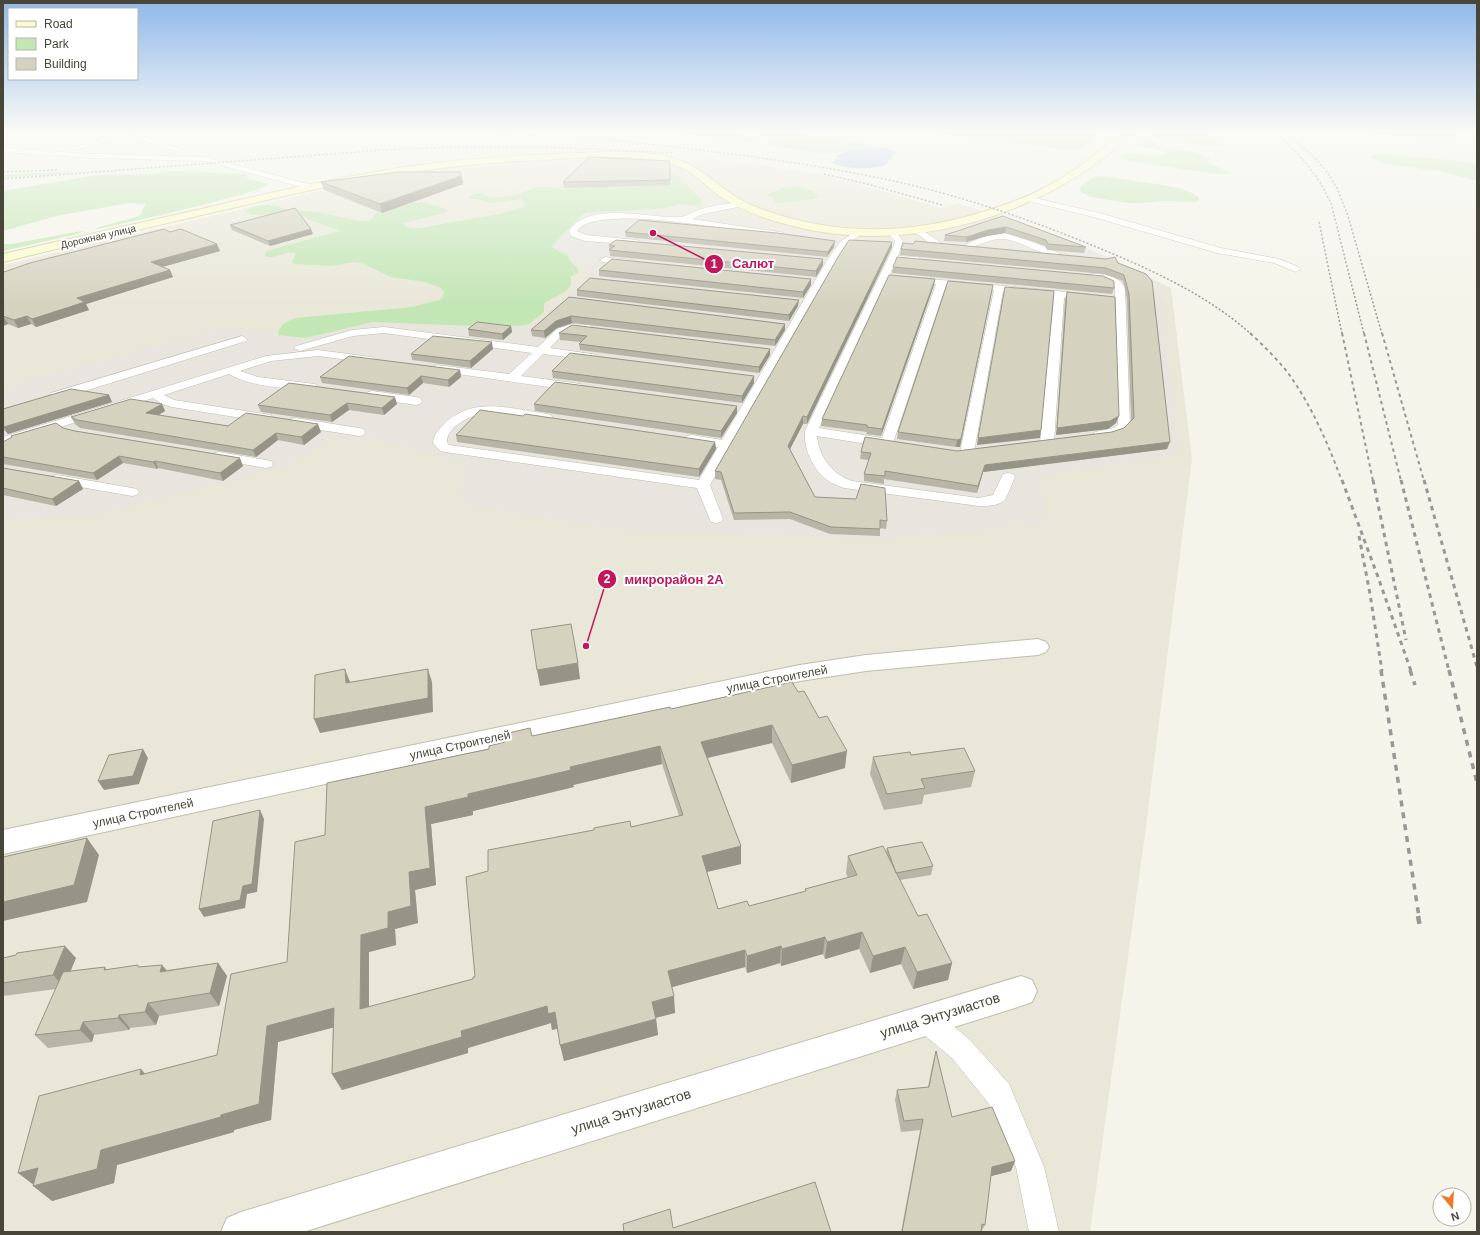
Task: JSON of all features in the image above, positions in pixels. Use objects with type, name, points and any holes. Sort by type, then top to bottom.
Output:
[{"type":"street","name":"Дорожная улица","points":[[3,258],[298,190]]},
{"type":"street","name":"Дорожная улица","points":[[718,190],[740,204],[798,224],[829,230],[900,239],[919,231],[978,217],[1031,199],[1048,190]]},
{"type":"street","name":"улица Строителей","points":[[3,842],[800,673],[866,663],[1038,647]]},
{"type":"street","name":"улица Энтузиастов","points":[[241,1232],[1021,991]]},
{"type":"lane","points":[[1031,199],[1100,216],[1220,251],[1276,261],[1296,269]]},
{"type":"lane","points":[[683,220],[701,212],[740,204]]},
{"type":"lane","points":[[648,244],[585,238],[574,234],[572,231],[584,221],[608,216],[683,220],[789,236]]},
{"type":"lane","points":[[919,231],[942,245],[923,243]]},
{"type":"lane","points":[[703,485],[748,410],[794,327],[804,302],[827,262],[839,243],[858,233]]},
{"type":"lane","points":[[989,249],[962,247],[993,237],[1004,236],[1064,256],[1028,253]]},
{"type":"lane","points":[[900,239],[892,258],[887,277],[811,431],[809,439],[813,450],[828,474],[836,480],[850,485],[979,502],[992,501],[999,498],[1008,477]]},
{"type":"lane","points":[[892,258],[931,262]]},
{"type":"lane","points":[[605,260],[645,264]]},
{"type":"lane","points":[[1080,276],[1104,278],[1115,281],[1120,287],[1117,300],[1124,424],[1118,431],[1110,434],[1087,437]]},
{"type":"lane","points":[[905,278],[1098,298]]},
{"type":"lane","points":[[887,443],[942,282]]},
{"type":"lane","points":[[981,450],[961,452],[1000,288]]},
{"type":"lane","points":[[1033,444],[1051,441],[1059,294]]},
{"type":"lane","points":[[779,325],[794,327]]},
{"type":"lane","points":[[512,378],[558,333],[566,328],[579,327],[602,330]]},
{"type":"lane","points":[[3,440],[67,427],[155,394],[230,370],[336,337],[373,330],[384,330],[602,358]]},
{"type":"lane","points":[[40,400],[242,339]]},
{"type":"lane","points":[[765,350],[780,352]]},
{"type":"lane","points":[[270,358],[318,353],[380,361]]},
{"type":"lane","points":[[427,367],[590,388]]},
{"type":"lane","points":[[230,370],[238,375],[250,379],[321,388]]},
{"type":"lane","points":[[749,377],[764,379]]},
{"type":"lane","points":[[155,394],[172,403],[358,432]]},
{"type":"lane","points":[[360,394],[416,401]]},
{"type":"lane","points":[[732,407],[748,410]]},
{"type":"lane","points":[[563,421],[485,409],[476,410],[459,417],[441,434],[439,438],[440,444],[445,448],[703,485]]},
{"type":"lane","points":[[811,431],[902,445]]},
{"type":"lane","points":[[680,438],[727,445]]},
{"type":"lane","points":[[204,453],[266,464]]},
{"type":"lane","points":[[41,476],[132,492]]},
{"type":"lane","points":[[703,485],[716,518]]},
{"type":"lane","points":[[926,1020],[961,1048],[999,1094],[1030,1167],[1044,1232]]},
{"type":"shaded area","points":[[325,190],[878,190],[941,208],[958,203],[1054,235],[1107,257],[1171,288],[1192,459],[1145,834],[1090,1232],[3,1232],[3,265]]},
{"type":"shaded area","points":[[666,208],[840,239],[917,241],[999,217],[1022,223],[1107,257],[1160,284],[1179,454],[1040,476],[1044,524],[879,539],[612,529],[467,505],[461,498],[465,463],[376,439],[335,437],[287,466],[102,514],[3,520],[3,388],[223,327],[305,338],[373,322],[473,326],[488,323],[530,328],[595,271],[551,247],[585,213]]},
{"type":"green space","points":[[11,190],[258,190],[225,199],[102,228],[93,229],[136,217],[142,214],[142,210],[146,204],[129,203],[56,216],[3,231],[3,191]]},
{"type":"green space","points":[[530,190],[692,190],[700,198],[703,204],[696,206],[680,204],[666,208],[584,213],[551,247],[568,256],[579,272],[571,277],[571,284],[569,287],[563,293],[544,304],[544,312],[529,324],[518,326],[488,323],[473,326],[373,322],[305,338],[278,335],[282,326],[296,318],[412,307],[439,300],[443,297],[444,292],[441,288],[425,282],[391,277],[362,263],[354,262],[332,266],[295,264],[292,262],[296,253],[292,252],[273,257],[265,256],[265,253],[269,250],[341,231],[302,217],[252,215],[246,212],[246,210],[260,205],[274,205],[289,210],[317,212],[359,221],[368,221],[372,219],[376,213],[406,203],[426,202],[447,210],[447,212],[404,223],[404,225],[411,228],[420,228],[499,214],[524,207],[524,203],[521,199],[489,203],[479,199],[469,199],[469,196],[482,193],[491,198],[516,195]]},
{"type":"green space","points":[[779,190],[808,190],[820,196],[813,199],[777,203],[773,202],[775,199],[767,195]]},
{"type":"green space","points":[[1080,190],[1185,190],[1199,197],[1199,200],[1195,202],[1166,201],[1128,203],[1091,197],[1081,192]]},
{"type":"green space","points":[[85,231],[3,251],[3,244],[12,244]]},
{"type":"building","points":[[341,190],[422,190],[380,204]]},
{"type":"building","points":[[295,208],[311,229],[268,241],[230,225]]},
{"type":"building","points":[[1003,216],[1086,247],[1048,244],[1046,240],[1006,227],[988,230],[967,237],[945,235]]},
{"type":"building","points":[[639,220],[777,233],[835,241],[828,252],[625,232]]},
{"type":"building","points":[[164,229],[170,232],[181,229],[217,244],[151,262],[170,270],[77,298],[85,302],[32,319],[27,316],[14,320],[3,316],[3,271],[4,272],[30,263]]},
{"type":"building","points":[[616,240],[823,259],[816,271],[609,250],[615,246],[609,245]]},
{"type":"building","points":[[849,240],[892,242],[807,417],[803,416],[788,446],[815,497],[856,499],[861,484],[885,488],[887,521],[880,520],[880,529],[831,527],[790,512],[734,513],[721,472],[715,471]]},
{"type":"building","points":[[915,241],[1106,259],[1115,257],[1118,263],[1146,274],[1152,281],[1170,442],[985,465],[978,486],[885,471],[885,476],[864,474],[871,453],[861,452],[865,437],[957,451],[1112,432],[1124,428],[1134,418],[1129,294],[1124,275],[1106,268],[901,249],[903,243],[913,244]]},
{"type":"building","points":[[897,257],[1103,276],[1114,281],[1114,288],[893,267]]},
{"type":"building","points":[[612,259],[811,279],[803,292],[599,270]]},
{"type":"building","points":[[889,275],[935,279],[882,429],[867,427],[867,425],[822,419]]},
{"type":"building","points":[[590,278],[799,300],[789,315],[577,290]]},
{"type":"building","points":[[948,281],[993,285],[961,439],[957,440],[898,432]]},
{"type":"building","points":[[1005,287],[1054,291],[1041,430],[978,438]]},
{"type":"building","points":[[1067,292],[1115,297],[1119,416],[1110,421],[1057,428]]},
{"type":"building","points":[[569,297],[785,324],[775,340],[571,316],[556,321],[544,331],[531,330]]},
{"type":"building","points":[[477,322],[511,326],[502,334],[468,329]]},
{"type":"building","points":[[572,325],[770,349],[759,367],[579,344],[587,336],[559,333]]},
{"type":"building","points":[[433,336],[492,342],[470,361],[411,354]]},
{"type":"building","points":[[570,353],[754,376],[742,396],[552,371]]},
{"type":"building","points":[[349,356],[460,370],[448,380],[421,376],[407,388],[320,377]]},
{"type":"building","points":[[555,382],[737,406],[721,431],[534,404]]},
{"type":"building","points":[[289,383],[395,397],[382,408],[347,403],[330,415],[258,405]]},
{"type":"building","points":[[71,389],[109,395],[4,427],[3,426],[3,409]]},
{"type":"building","points":[[131,399],[162,404],[146,413],[228,426],[246,413],[318,424],[301,437],[276,433],[253,450],[77,420],[71,417]]},
{"type":"building","points":[[480,410],[523,416],[525,414],[715,442],[699,469],[456,435]]},
{"type":"building","points":[[56,423],[63,428],[75,431],[240,458],[220,473],[119,456],[93,473],[3,457],[3,442],[12,437],[11,436]]},
{"type":"building","points":[[3,468],[79,481],[52,499],[3,488]]},
{"type":"building","points":[[571,624],[578,663],[537,670],[531,630]]},
{"type":"building","points":[[345,669],[346,683],[428,669],[428,698],[314,719],[315,675]]},
{"type":"building","points":[[792,682],[798,692],[804,691],[819,718],[827,716],[847,751],[792,765],[772,725],[701,742],[741,846],[702,856],[718,909],[747,901],[749,906],[806,891],[805,889],[857,875],[848,856],[883,846],[918,916],[927,914],[952,963],[917,972],[905,947],[873,956],[862,932],[827,942],[825,937],[782,949],[781,946],[747,956],[745,950],[668,971],[674,996],[652,1002],[656,1019],[560,1045],[555,1012],[548,1014],[547,1006],[461,1031],[462,1037],[332,1074],[334,1008],[267,1026],[259,1104],[221,1115],[221,1117],[101,1150],[97,1169],[33,1186],[38,1168],[18,1173],[39,1096],[141,1069],[140,1075],[217,1055],[231,974],[287,962],[295,842],[325,835],[327,783],[489,749],[489,746],[505,742],[504,734],[530,728],[532,736],[670,707],[671,709]],"holes":[[[660,746],[683,815],[631,827],[630,821],[594,828],[594,830],[488,850],[488,871],[466,877],[475,977],[473,977],[473,979],[360,1009],[361,935],[388,928],[388,912],[411,906],[409,872],[430,868],[425,807],[468,797],[468,794],[571,770],[570,767]]]},
{"type":"building","points":[[964,748],[975,771],[921,779],[925,788],[887,794],[873,757],[910,752],[911,755]]},
{"type":"building","points":[[143,749],[133,776],[98,781],[109,755]]},
{"type":"building","points":[[260,810],[252,884],[243,886],[240,900],[199,909],[213,821]]},
{"type":"building","points":[[87,838],[74,885],[3,902],[3,857]]},
{"type":"building","points":[[922,842],[933,866],[896,873],[887,848]]},
{"type":"building","points":[[65,946],[53,975],[3,983],[3,958],[16,955],[17,953]]},
{"type":"building","points":[[218,963],[210,993],[148,1003],[145,1012],[119,1015],[118,1018],[83,1022],[80,1030],[35,1035],[63,972],[105,967],[104,970],[138,965],[138,967],[162,965],[160,972]]},
{"type":"building","points":[[936,1051],[952,1117],[992,1107],[1015,1161],[992,1167],[985,1225],[982,1224],[981,1232],[902,1232],[923,1119],[904,1121],[897,1090],[929,1087]]},
{"type":"building","points":[[815,1182],[831,1232],[624,1232],[623,1224],[670,1209],[673,1228]]},
{"type":"railway","points":[[887,190],[942,205]]},
{"type":"railway","points":[[929,190],[998,210],[1046,227],[1136,264],[1196,295],[1234,320],[1251,334]]},
{"type":"railway","points":[[1324,190],[1331,203],[1364,334]]},
{"type":"railway","points":[[1338,190],[1348,216],[1382,334]]},
{"type":"railway","points":[[1319,222],[1342,334]]},
{"type":"railway","points":[[1342,333],[1373,481]]},
{"type":"railway","points":[[1364,333],[1401,481]]},
{"type":"railway","points":[[1382,333],[1424,481]]},
{"type":"railway","points":[[1251,334],[1288,373],[1297,386],[1319,426],[1342,481]]},
{"type":"railway","points":[[1342,480],[1411,671]]},
{"type":"railway","points":[[1373,480],[1406,640]]},
{"type":"railway","points":[[1401,480],[1449,671]]},
{"type":"railway","points":[[1424,480],[1477,667]]},
{"type":"railway","points":[[1359,536],[1382,671]]},
{"type":"railway","points":[[1381,670],[1419,917]]},
{"type":"railway","points":[[1410,670],[1415,685]]},
{"type":"railway","points":[[1449,670],[1477,783]]},
{"type":"railway","points":[[1418,916],[1420,927]]},
{"type":"place","name":"Салют","points":[[653,233]]},
{"type":"place","name":"микрорайон 2А","points":[[586,646]]}]
